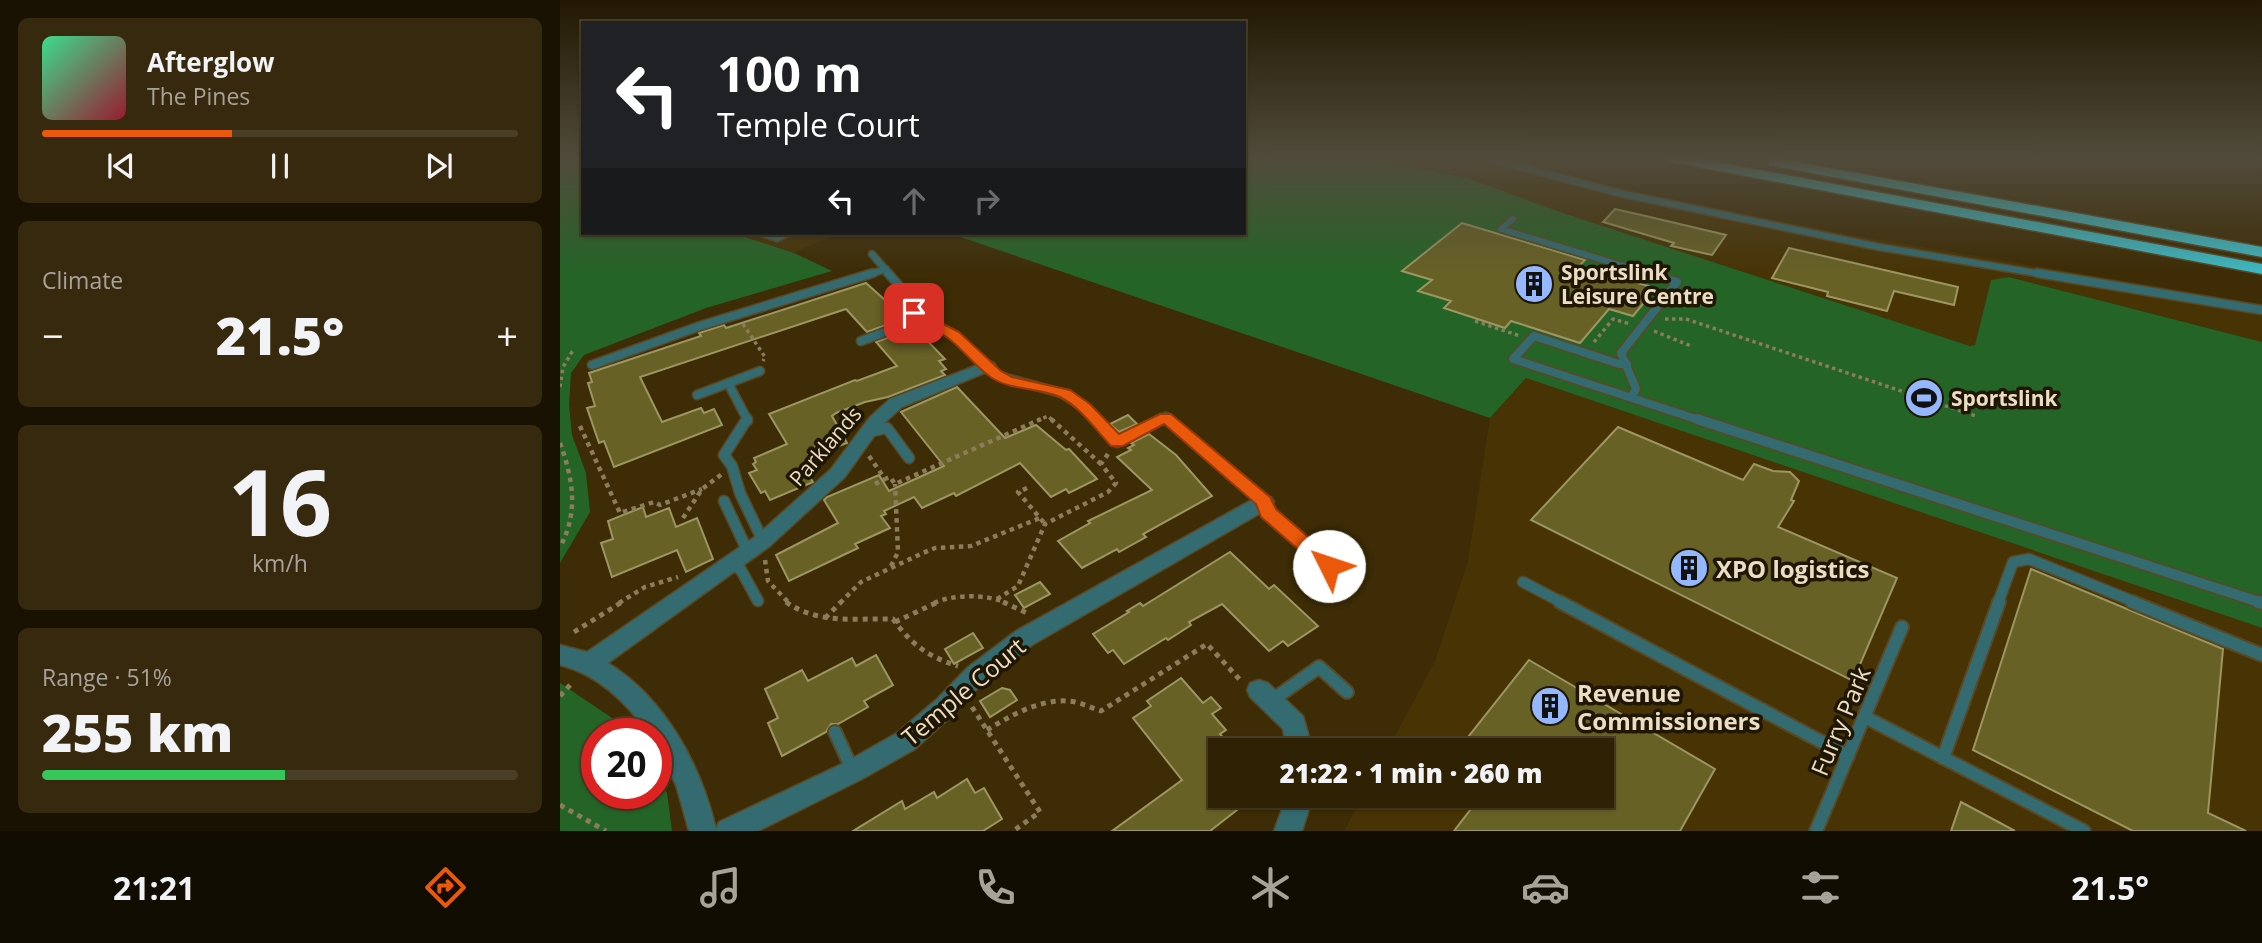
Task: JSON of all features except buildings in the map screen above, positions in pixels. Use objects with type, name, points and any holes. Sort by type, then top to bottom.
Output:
[{"type":"highway","points":[[1873,196],[2262,269]]},
{"type":"highway","points":[[1958,196],[2262,251]]},
{"type":"street","name":"Parklands","points":[[590,663],[747,552],[838,473],[864,438],[896,403],[988,366]]},
{"type":"street","name":"Temple Court","points":[[729,831],[853,771],[906,741],[968,683],[1024,639],[1264,502]]},
{"type":"street","points":[[560,655],[590,663],[631,693],[652,720],[684,772],[699,809],[703,831]]},
{"type":"street","points":[[1258,692],[1294,724],[1297,738]]},
{"type":"street","points":[[1288,831],[1296,808]]},
{"type":"lane","points":[[1631,196],[1879,247],[2262,310]]},
{"type":"lane","points":[[1513,219],[1502,229],[1677,282],[1622,353],[1636,390],[1631,397]]},
{"type":"lane","points":[[767,235],[777,238],[784,235]]},
{"type":"lane","points":[[872,254],[914,303],[914,313],[920,319],[954,335],[1007,380],[1065,394],[1084,408],[1117,442],[1166,417],[1264,502],[1268,512],[1329,566]]},
{"type":"lane","points":[[592,365],[739,314],[887,269]]},
{"type":"lane","points":[[861,341],[920,319]]},
{"type":"lane","points":[[1627,364],[1619,364],[1534,336],[1513,359],[2262,603]]},
{"type":"lane","points":[[698,395],[760,371]]},
{"type":"lane","points":[[728,383],[748,421],[724,455],[732,466],[740,494],[747,552],[741,570],[758,601]]},
{"type":"lane","points":[[864,438],[887,428],[909,458]]},
{"type":"lane","points":[[724,501],[747,552]]},
{"type":"lane","points":[[1942,758],[2012,562],[2029,559],[2262,655]]},
{"type":"lane","points":[[1523,582],[1848,756]]},
{"type":"lane","name":"Furry Park","points":[[1816,831],[1902,627]]},
{"type":"lane","points":[[1258,692],[1319,667],[1347,692]]},
{"type":"lane","points":[[1865,717],[2084,831]]},
{"type":"lane","points":[[835,732],[853,771]]},
{"type":"path","points":[[739,314],[743,327],[765,358],[760,371]]},
{"type":"path","points":[[1652,330],[1659,320],[1686,319],[1976,416]]},
{"type":"path","points":[[1475,321],[1531,339]]},
{"type":"path","points":[[560,387],[561,367],[573,350]]},
{"type":"path","points":[[895,484],[1048,416],[1101,464],[1116,483],[1108,492],[1045,524],[1018,586],[996,599]]},
{"type":"path","points":[[580,426],[620,513],[654,502],[660,505],[702,489],[732,466]]},
{"type":"path","points":[[864,438],[886,479]]},
{"type":"path","points":[[1101,464],[1117,442]]},
{"type":"path","points":[[560,443],[569,465],[575,503],[568,536],[560,547]]},
{"type":"path","points":[[875,484],[890,477],[895,484],[898,552],[890,568]]},
{"type":"path","points":[[1027,488],[1018,492],[1045,524]]},
{"type":"path","points":[[683,518],[702,489]]},
{"type":"path","points":[[825,618],[861,582],[890,568],[935,548],[971,546],[1003,530],[1040,518]]},
{"type":"path","points":[[747,552],[772,549],[765,561],[765,576],[775,594],[792,606],[825,618],[893,619],[912,645],[934,660],[964,668],[987,730],[1040,812],[1013,831]]},
{"type":"path","points":[[574,632],[645,587],[685,575]]},
{"type":"path","points":[[895,622],[948,597],[996,599],[1027,613]]},
{"type":"path","points":[[987,730],[1008,717],[1040,706],[1071,701],[1101,711],[1207,644],[1258,692]]},
{"type":"path","points":[[560,696],[571,684]]},
{"type":"path","points":[[560,805],[606,831]]},
{"type":"shaded area","points":[[1516,196],[1657,196],[1846,234],[2262,304],[2262,342],[2009,277],[1991,281],[1975,345],[1970,346]]},
{"type":"shaded area","points":[[738,235],[834,235],[794,253]]},
{"type":"shaded area","points":[[1526,378],[2262,628],[2262,831],[1344,831],[1356,808],[1614,808],[1614,738],[1394,738],[1435,661],[1468,561],[1490,418]]},
{"type":"green space","points":[[560,196],[581,196],[581,235],[738,235],[794,253],[832,271],[706,308],[584,355],[571,373],[569,405],[572,435],[586,473],[590,512],[560,563]]},
{"type":"green space","name":"Sportslink","points":[[1246,196],[1516,196],[1970,346],[1975,345],[1991,280],[2009,277],[2262,342],[2262,628],[1526,378],[1490,418],[955,235],[1246,235]]},
{"type":"green space","points":[[560,683],[612,718],[581,718],[581,809],[669,809],[672,831],[560,831]]},
{"type":"place","name":"Sportslink Leisure Centre","points":[[1534,284]]},
{"type":"place","name":"Sportslink","points":[[1924,398]]},
{"type":"place","name":"XPO logistics","points":[[1689,568]]},
{"type":"place","name":"Revenue Commissioners","points":[[1550,706]]},
{"type":"route","points":[[914,313],[920,319],[954,335],[995,374],[1007,380],[1065,394],[1084,408],[1117,442],[1166,417],[1264,502],[1268,512],[1329,566]]}]
